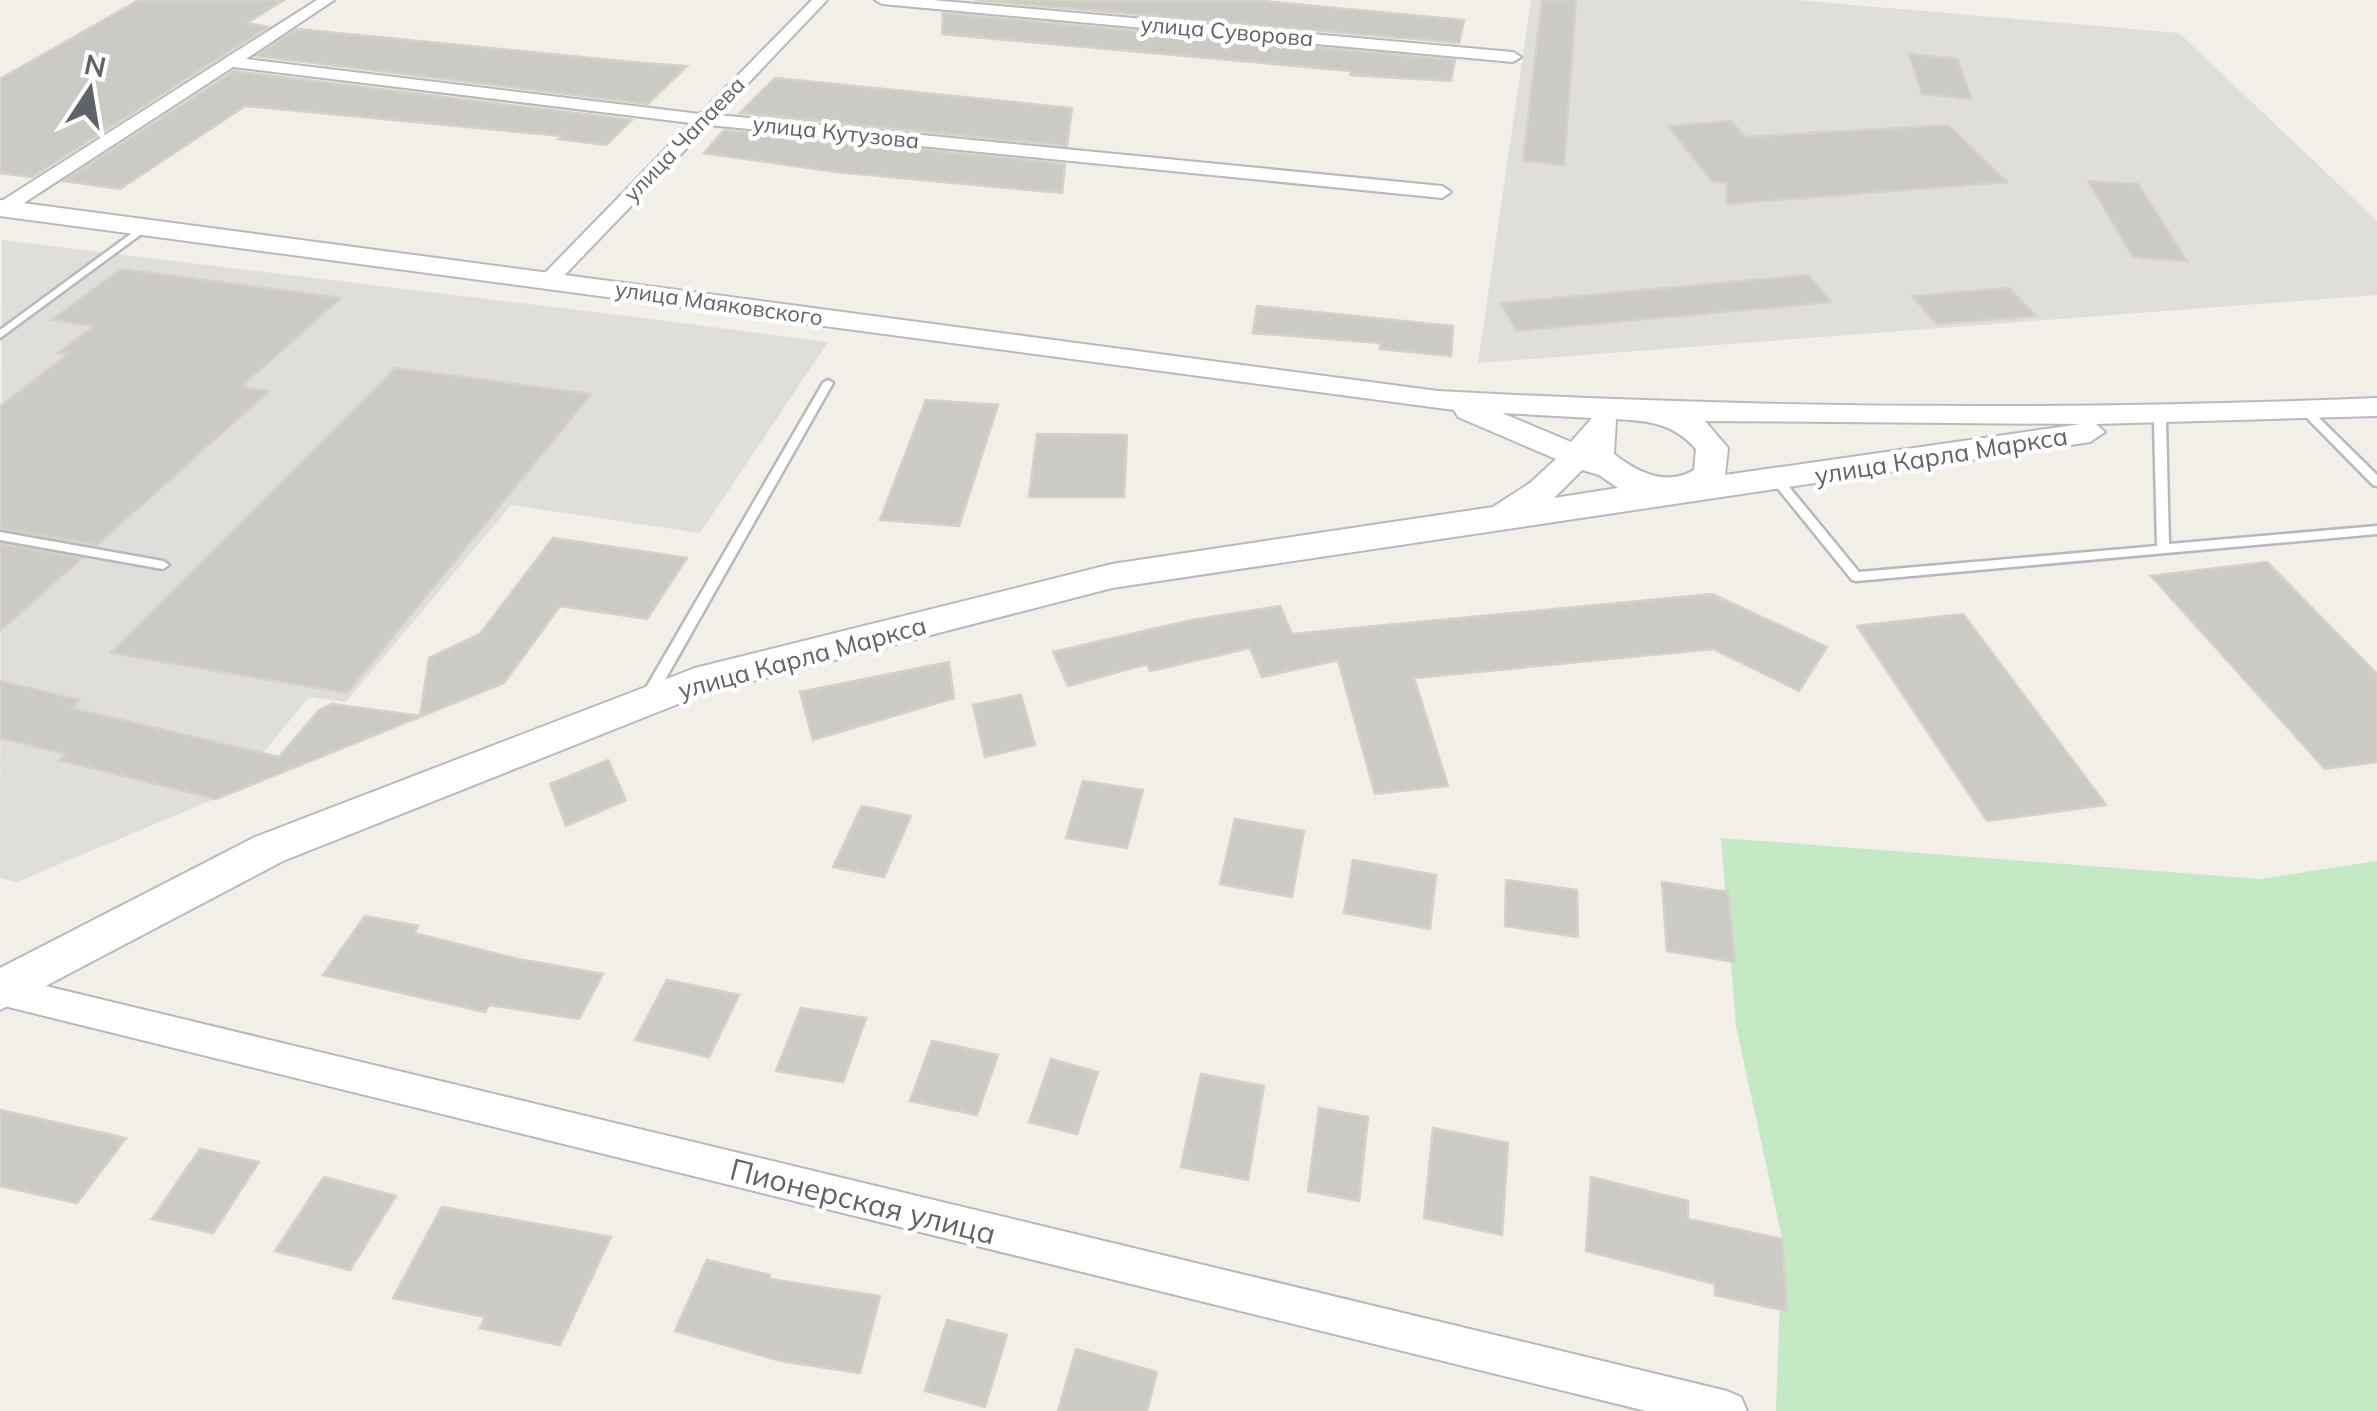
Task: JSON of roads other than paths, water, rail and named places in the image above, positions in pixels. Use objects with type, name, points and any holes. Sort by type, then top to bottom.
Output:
[{"type":"main road","name":"улица Маяковского","points":[[2,208],[1438,400],[1641,411]]},
{"type":"main road","name":"улица Маяковского","points":[[1438,400],[1587,444],[1610,470],[1627,480],[1682,490]]},
{"type":"main road","points":[[1641,411],[2195,415],[2377,407]]},
{"type":"main road","name":"улица Карла Маркса","points":[[1479,520],[1537,497],[1561,479],[1610,419],[1641,411]]},
{"type":"main road","points":[[1641,411],[1692,425],[1712,448],[1710,475],[1682,490]]},
{"type":"main road","name":"улица Карла Маркса","points":[[0,990],[269,849],[696,682],[1112,576],[2195,415]]},
{"type":"street","points":[[2,208],[327,0]]},
{"type":"street","name":"улица Чапаева","points":[[549,280],[820,0]]},
{"type":"street","name":"улица Суворова","points":[[882,0],[1514,57]]},
{"type":"street","name":"улица Кутузова","points":[[230,62],[702,119],[1442,192]]},
{"type":"street","name":"Пионерская улица","points":[[0,990],[1727,1411]]},
{"type":"lane","points":[[0,334],[146,227]]},
{"type":"lane","points":[[645,702],[828,383]]},
{"type":"lane","points":[[2305,410],[2377,482]]},
{"type":"lane","points":[[2160,421],[2163,547]]},
{"type":"lane","points":[[1777,480],[1856,577],[2377,530]]},
{"type":"lane","points":[[0,536],[162,565]]}]
